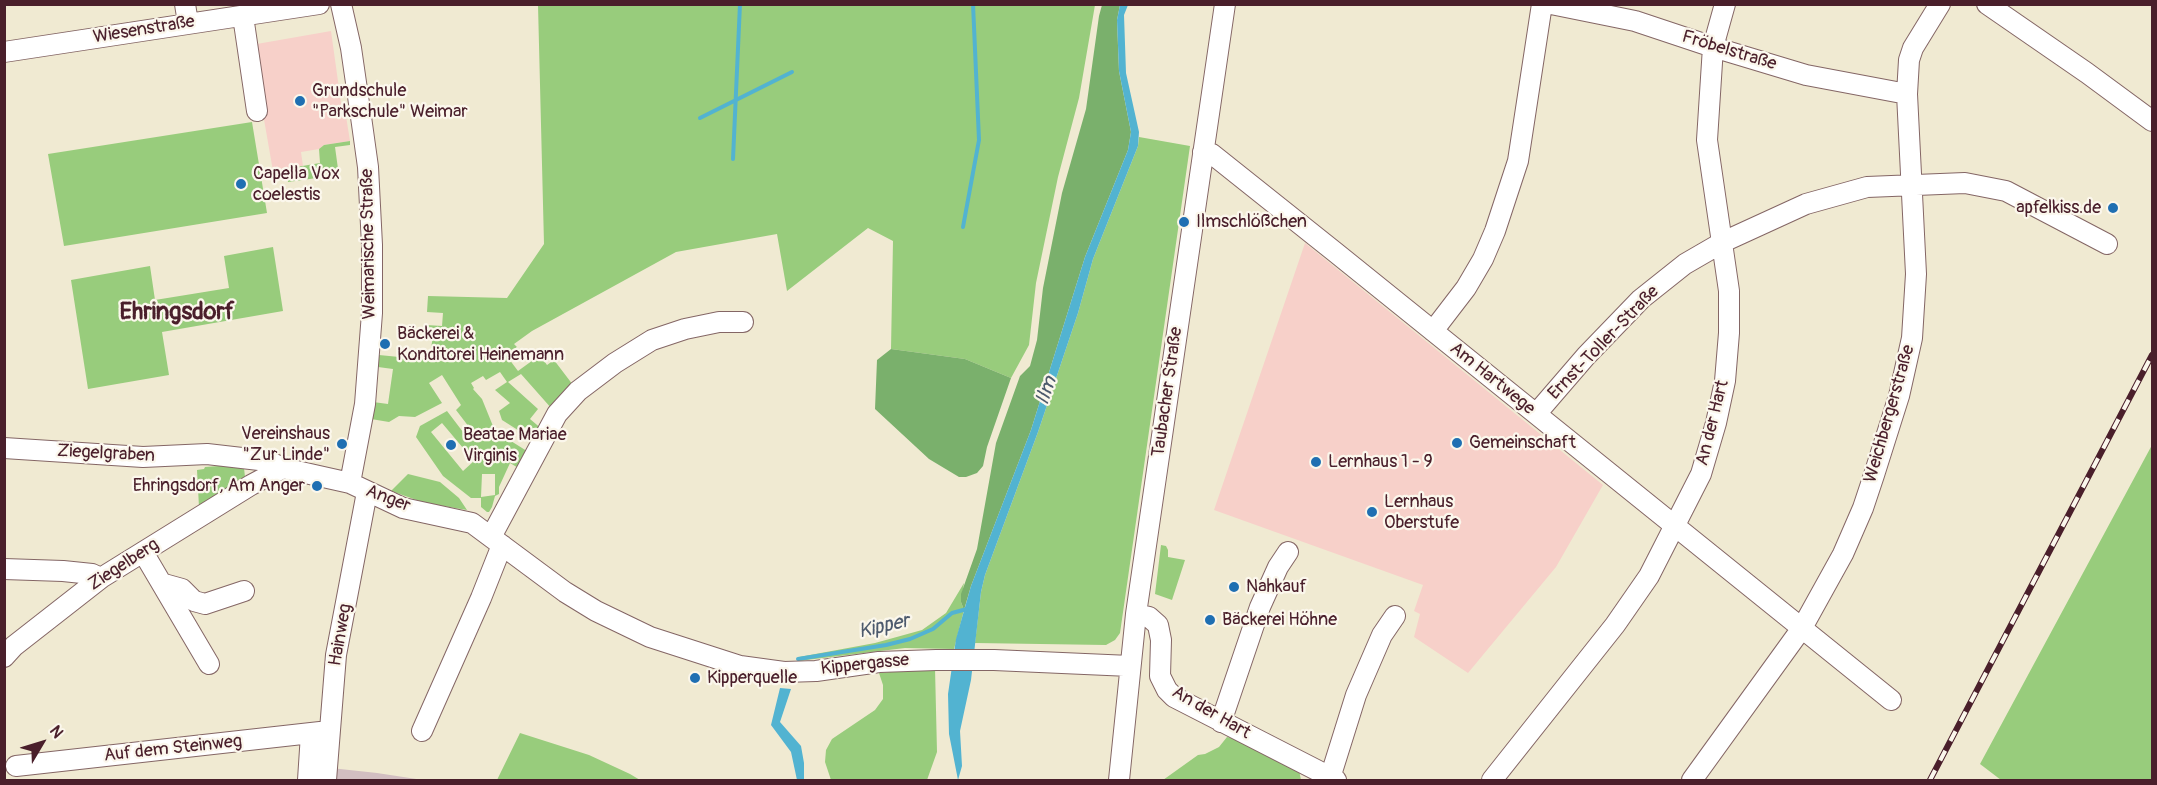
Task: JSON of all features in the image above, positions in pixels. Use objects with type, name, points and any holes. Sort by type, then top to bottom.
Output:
[{"type":"street","name":"Wiesenstraße","points":[[4,52],[186,14],[243,16],[319,4]]},
{"type":"street","name":"Weimarische Straße","points":[[340,4],[347,26],[368,167],[372,245],[372,313],[358,488]]},
{"type":"street","name":"Taubacher Straße","points":[[1119,780],[1136,614],[1224,4]]},
{"type":"street","points":[[1432,331],[1466,288],[1484,259],[1495,231],[1518,161],[1542,4]]},
{"type":"street","name":"Fröbelstraße","points":[[1551,4],[1635,21],[1806,75],[1907,94]]},
{"type":"street","name":"An der Hart","points":[[1492,780],[1615,625],[1649,576],[1701,474],[1725,381],[1729,333],[1729,291],[1707,140],[1713,47],[1725,4]]},
{"type":"street","name":"Weichbergerstraße","points":[[1692,780],[1802,628],[1843,554],[1863,508],[1899,396],[1912,327],[1916,274],[1907,94],[1909,60],[1912,48],[1940,4]]},
{"type":"street","points":[[1988,4],[2152,121]]},
{"type":"street","points":[[243,16],[257,111]]},
{"type":"street","name":"Am Hartwege","points":[[1203,152],[1212,154],[1891,700]]},
{"type":"street","name":"Ernst-Toller-Straße","points":[[1536,414],[1586,356],[1641,299],[1685,264],[1723,242],[1806,204],[1867,187],[1965,183],[2006,191],[2107,244]]},
{"type":"street","points":[[422,731],[481,598],[496,541],[557,414],[578,391],[615,363],[652,340],[685,329],[719,322],[744,322]]},
{"type":"street","name":"Ziegelgraben","points":[[4,448],[143,457],[207,454]]},
{"type":"street","name":"Anger","points":[[207,454],[268,461],[283,468],[358,488],[403,508],[472,523],[496,541]]},
{"type":"street","name":"Ziegelberg","points":[[5,655],[101,578],[251,485],[283,468]]},
{"type":"street","name":"Hainweg","points":[[308,780],[336,655],[358,488]]},
{"type":"street","name":"Kippergasse","points":[[496,541],[565,592],[596,611],[650,637],[740,666],[784,672],[816,671],[879,662],[936,660],[1130,666]]},
{"type":"street","points":[[143,552],[164,584],[209,664]]},
{"type":"street","points":[[1221,722],[1260,607],[1278,567],[1288,552]]},
{"type":"street","points":[[4,569],[63,571],[92,574],[101,578]]},
{"type":"street","points":[[164,584],[182,589],[194,601],[205,604],[244,591]]},
{"type":"street","name":"An der Hart","points":[[1136,614],[1149,617],[1158,625],[1161,640],[1160,676],[1167,690],[1174,697],[1333,779]]},
{"type":"street","points":[[1333,779],[1356,695],[1382,635],[1395,616]]},
{"type":"street","name":"Hainweg","points":[[320,732],[326,780]]},
{"type":"street","name":"Auf dem Steinweg","points":[[16,766],[320,732]]},
{"type":"shaded area","name":"Grundschule \"Parkschule\" Weimar","points":[[331,31],[342,110],[345,110],[350,141],[301,152],[303,166],[273,171],[251,45]]},
{"type":"shaded area","points":[[1305,243],[1603,485],[1556,567],[1468,673],[1414,637],[1420,614],[1414,611],[1423,585],[1214,510]]},
{"type":"shaded area","points":[[331,768],[377,773],[423,780],[331,780]]},
{"type":"green space","points":[[538,5],[1095,5],[1079,98],[1058,177],[1036,283],[1029,345],[1011,378],[965,359],[891,349],[893,241],[868,228],[787,291],[777,234],[676,252],[532,331],[514,344],[517,347],[506,355],[518,371],[540,355],[547,365],[554,360],[573,385],[552,409],[521,374],[508,382],[538,409],[530,419],[543,430],[540,434],[525,427],[521,432],[502,420],[499,411],[510,403],[495,390],[507,382],[500,372],[486,380],[483,376],[471,383],[482,399],[495,431],[530,453],[520,469],[510,463],[499,487],[499,494],[495,496],[492,507],[487,512],[481,507],[481,498],[471,498],[443,476],[416,437],[420,426],[447,411],[463,432],[469,427],[456,410],[461,405],[442,375],[429,383],[442,403],[415,417],[399,416],[389,422],[371,419],[373,402],[388,404],[393,369],[378,367],[379,355],[450,362],[450,353],[431,349],[434,328],[426,327],[426,325],[442,326],[443,313],[427,312],[428,296],[507,298],[544,244]],"holes":[[[442,423],[474,461],[463,471],[431,432]],[[482,474],[495,474],[495,495],[481,497]]]},
{"type":"green space","points":[[1102,5],[1120,5],[1117,20],[1119,71],[1131,132],[1128,150],[1085,257],[1031,430],[971,586],[964,610],[961,594],[977,549],[996,443],[1020,376],[1030,366],[1037,340],[1043,288],[1062,193],[1086,109]]},
{"type":"green space","points":[[252,122],[267,213],[64,246],[48,154]]},
{"type":"green space","points":[[1139,137],[1190,146],[1120,633],[1115,640],[1106,645],[975,643],[985,575],[1038,432],[1078,313],[1093,259],[1138,146]]},
{"type":"green space","points":[[350,141],[350,145],[335,147],[339,176],[335,176],[335,172],[332,172],[324,174],[324,177],[288,182],[287,174],[274,175],[273,171],[320,163],[319,149],[324,145]]},
{"type":"green space","points":[[273,247],[283,311],[162,332],[169,375],[88,389],[71,280],[150,266],[155,300],[229,288],[224,256]]},
{"type":"green space","points":[[891,349],[965,359],[1011,378],[987,447],[983,466],[977,473],[959,477],[929,459],[875,409],[877,360]]},
{"type":"green space","points":[[2152,445],[2152,780],[2001,780],[1980,764]]},
{"type":"green space","points":[[233,465],[244,468],[245,477],[242,482],[207,500],[208,502],[199,507],[197,470],[205,467]]},
{"type":"green space","points":[[408,474],[440,482],[459,498],[467,510],[425,503],[391,491]]},
{"type":"green space","points":[[1161,545],[1166,546],[1168,557],[1185,560],[1172,600],[1155,594]]},
{"type":"green space","points":[[964,583],[961,602],[964,610],[954,649],[905,648],[798,661],[799,657],[875,643],[922,630],[946,613]]},
{"type":"green space","points":[[935,668],[937,752],[927,780],[831,780],[825,762],[826,750],[832,739],[875,710],[883,699],[883,685],[879,673]]},
{"type":"green space","points":[[520,733],[589,755],[640,780],[497,780]]},
{"type":"green space","points":[[1227,737],[1247,741],[1299,770],[1301,780],[1163,780],[1198,755],[1219,747]]},
{"type":"water","name":"Ilm","points":[[1120,5],[1128,5],[1124,15],[1126,73],[1139,132],[1138,146],[1093,259],[1078,313],[1038,432],[985,575],[971,680],[960,731],[962,766],[958,780],[949,734],[948,694],[956,639],[971,586],[1031,430],[1085,257],[1128,150],[1131,132],[1119,71],[1117,20]]},
{"type":"water","points":[[780,688],[791,689],[780,722],[801,746],[804,780],[797,780],[791,752],[771,725]]},
{"type":"waterway","points":[[733,159],[740,4]]},
{"type":"waterway","points":[[963,227],[979,140],[973,4]]},
{"type":"waterway","points":[[700,118],[792,72]]},
{"type":"waterway","name":"Kipper","points":[[798,659],[910,639],[933,629],[952,613],[967,609]]},
{"type":"railway","points":[[1930,780],[2152,355]]},
{"type":"place","name":"Grundschule \"Parkschule\" Weimar","points":[[300,101]]},
{"type":"place","name":"Capella Vox coelestis","points":[[241,184]]},
{"type":"place","name":"apfelkiss.de","points":[[2113,208]]},
{"type":"place","name":"Ilmschlößchen","points":[[1184,222]]},
{"type":"place","name":"Bäckerei & Konditorei Heinemann","points":[[385,344]]},
{"type":"place","name":"Gemeinschaft","points":[[1457,443]]},
{"type":"place","name":"Vereinshaus \"Zur Linde\"","points":[[342,444]]},
{"type":"place","name":"Beatae Mariae Virginis","points":[[451,445]]},
{"type":"place","name":"Lernhaus 1 - 9","points":[[1316,462]]},
{"type":"place","name":"Ehringsdorf, Am Anger","points":[[317,486]]},
{"type":"place","name":"Lernhaus Oberstufe","points":[[1372,512]]},
{"type":"place","name":"Nahkauf","points":[[1234,587]]},
{"type":"place","name":"Bäckerei Höhne","points":[[1210,620]]},
{"type":"place","name":"Kipperquelle","points":[[695,678]]},
{"type":"district","name":"Ehringsdorf","points":[[177,313]]}]
